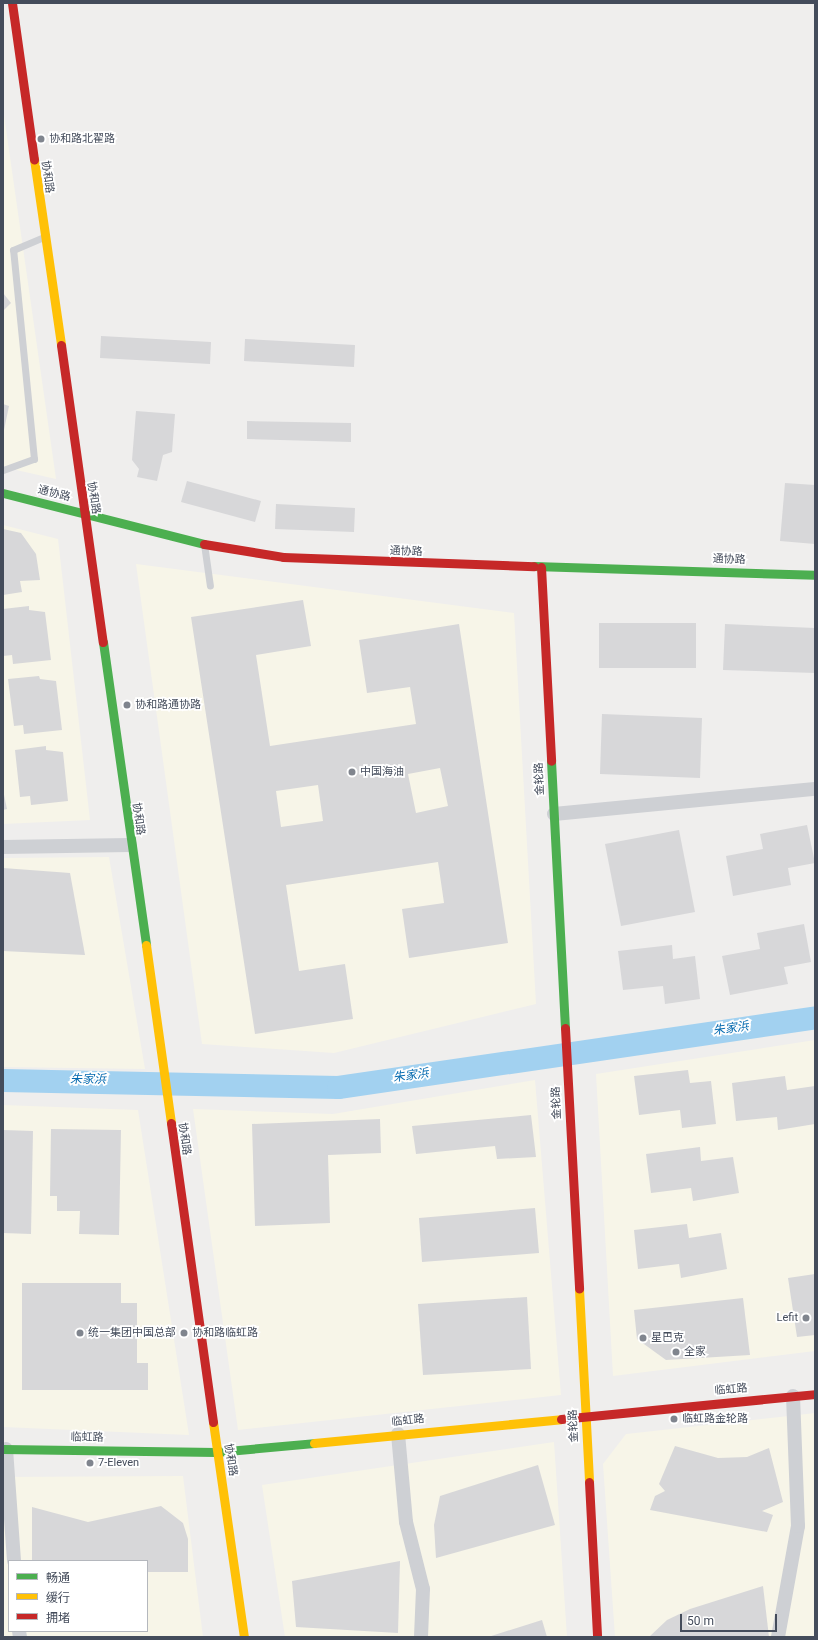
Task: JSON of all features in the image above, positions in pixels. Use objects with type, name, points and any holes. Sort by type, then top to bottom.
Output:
[{"type":"street","name":"协和路","points":[[12,3],[166,1102],[244,1637]]},
{"type":"street","name":"通协路","points":[[3,493],[204,544],[320,561],[815,575]]},
{"type":"street","name":"金轮路","points":[[541,567],[597,1637]]},
{"type":"street","points":[[554,814],[815,789]]},
{"type":"street","points":[[3,847],[130,845]]},
{"type":"street","name":"临虹路","points":[[5,1449],[216,1452],[815,1394]]},
{"type":"street","points":[[778,1637],[798,1526],[793,1396]]},
{"type":"street","points":[[398,1434],[406,1522],[423,1589],[421,1637]]},
{"type":"street","points":[[5,1449],[14,1560]]},
{"type":"lane","points":[[3,470],[34,459],[13,250],[44,237]]},
{"type":"lane","points":[[204,544],[210,586]]},
{"type":"shaded area","points":[[3,108],[56,479],[3,467]]},
{"type":"shaded area","points":[[3,525],[58,539],[90,820],[3,824]]},
{"type":"shaded area","points":[[136,564],[514,613],[536,1004],[334,1053],[202,1044]]},
{"type":"shaded area","points":[[109,857],[145,1069],[3,1067],[3,858]]},
{"type":"shaded area","points":[[815,1040],[815,1351],[613,1376],[596,1074]]},
{"type":"shaded area","points":[[535,1080],[561,1395],[238,1430],[193,1109],[333,1114]]},
{"type":"shaded area","points":[[3,1105],[138,1110],[189,1435],[3,1427]]},
{"type":"shaded area","points":[[815,1413],[815,1637],[615,1637],[603,1464],[626,1434]]},
{"type":"shaded area","points":[[554,1442],[567,1637],[285,1637],[262,1485]]},
{"type":"shaded area","points":[[183,1476],[203,1637],[3,1637],[3,1477]]},
{"type":"building","points":[[3,293],[11,303],[3,311]]},
{"type":"building","points":[[101,336],[211,342],[210,364],[100,358]]},
{"type":"building","points":[[245,339],[355,345],[354,367],[244,361]]},
{"type":"building","points":[[3,404],[9,406],[4,430],[3,430]]},
{"type":"building","points":[[136,411],[175,414],[172,452],[163,455],[157,481],[137,477],[139,469],[132,460]]},
{"type":"building","points":[[247,421],[351,423],[351,442],[247,439]]},
{"type":"building","points":[[187,481],[261,501],[255,522],[181,502]]},
{"type":"building","points":[[785,483],[815,485],[815,544],[780,541]]},
{"type":"building","points":[[276,504],[355,508],[354,532],[275,529]]},
{"type":"building","points":[[3,529],[21,533],[36,554],[40,580],[20,581],[22,592],[3,595]]},
{"type":"building","points":[[303,600],[311,646],[256,655],[270,746],[416,724],[410,687],[367,693],[359,640],[459,624],[508,943],[409,958],[402,909],[444,903],[438,862],[286,885],[299,971],[345,964],[353,1019],[255,1034],[191,617]],"holes":[[[440,768],[448,806],[416,813],[408,774]],[[318,785],[323,821],[281,827],[276,791]]]},
{"type":"building","points":[[29,606],[29,610],[45,612],[51,660],[13,664],[12,655],[3,656],[3,609]]},
{"type":"building","points":[[599,623],[696,623],[696,668],[599,668]]},
{"type":"building","points":[[725,624],[815,628],[815,673],[723,670]]},
{"type":"building","points":[[39,676],[40,679],[56,681],[62,730],[24,734],[23,725],[14,726],[8,679]]},
{"type":"building","points":[[602,714],[702,718],[700,778],[600,774]]},
{"type":"building","points":[[46,746],[46,750],[63,752],[68,801],[31,805],[30,796],[20,797],[15,750]]},
{"type":"building","points":[[3,790],[7,809],[3,810]]},
{"type":"building","points":[[807,825],[815,863],[788,868],[791,885],[733,896],[726,856],[763,849],[760,834]]},
{"type":"building","points":[[679,830],[695,912],[621,926],[605,844]]},
{"type":"building","points":[[3,868],[70,873],[85,955],[3,951]]},
{"type":"building","points":[[804,924],[811,962],[784,967],[788,984],[730,995],[722,956],[760,949],[757,933]]},
{"type":"building","points":[[672,945],[673,959],[695,956],[700,999],[665,1004],[663,986],[623,990],[618,951]]},
{"type":"building","points":[[688,1070],[690,1083],[711,1081],[716,1124],[682,1128],[680,1110],[639,1115],[634,1076]]},
{"type":"building","points":[[785,1076],[787,1090],[815,1086],[815,1124],[778,1130],[777,1117],[736,1121],[732,1083]]},
{"type":"building","points":[[531,1115],[536,1157],[497,1159],[495,1146],[416,1154],[412,1126]]},
{"type":"building","points":[[380,1119],[381,1153],[328,1155],[330,1223],[255,1226],[252,1124]]},
{"type":"building","points":[[51,1129],[121,1130],[119,1235],[79,1234],[80,1211],[57,1211],[57,1196],[50,1196]]},
{"type":"building","points":[[3,1130],[33,1131],[31,1234],[3,1233]]},
{"type":"building","points":[[700,1147],[701,1161],[733,1157],[739,1193],[693,1201],[691,1188],[651,1193],[646,1154]]},
{"type":"building","points":[[535,1208],[539,1253],[422,1262],[419,1218]]},
{"type":"building","points":[[687,1224],[689,1238],[721,1233],[727,1269],[681,1278],[679,1264],[638,1269],[634,1230]]},
{"type":"building","points":[[815,1274],[815,1335],[797,1337],[788,1278]]},
{"type":"building","name":"统一集团中国总部","points":[[22,1283],[121,1283],[121,1303],[137,1303],[137,1363],[148,1363],[148,1390],[22,1390]]},
{"type":"building","points":[[527,1297],[531,1369],[423,1375],[418,1304]]},
{"type":"building","points":[[743,1298],[750,1355],[666,1360],[637,1339],[634,1310]]},
{"type":"building","points":[[675,1446],[718,1458],[747,1457],[769,1448],[783,1502],[762,1511],[773,1515],[767,1532],[650,1510],[655,1496],[665,1491],[659,1484]]},
{"type":"building","points":[[538,1465],[555,1525],[436,1558],[434,1525],[440,1496]]},
{"type":"building","points":[[161,1506],[183,1523],[188,1539],[188,1572],[148,1572],[148,1560],[32,1560],[32,1507],[88,1522]]},
{"type":"building","points":[[400,1561],[398,1633],[296,1627],[292,1581]]},
{"type":"building","points":[[763,1586],[769,1637],[649,1637],[667,1620],[690,1609]]},
{"type":"building","points":[[542,1620],[547,1637],[488,1637]]},
{"type":"waterway","name":"朱家浜","points":[[3,1080],[338,1087],[815,1017]]},
{"type":"traffic: fast","points":[[3,493],[204,544]]},
{"type":"traffic: fast","points":[[534,566],[815,575]]},
{"type":"traffic: fast","points":[[103,642],[146,945]]},
{"type":"traffic: fast","points":[[551,761],[565,1028]]},
{"type":"traffic: fast","points":[[3,1449],[216,1452],[314,1443]]},
{"type":"traffic: slow","points":[[34,159],[61,345]]},
{"type":"traffic: slow","points":[[146,945],[171,1123]]},
{"type":"traffic: slow","points":[[579,1289],[589,1482]]},
{"type":"traffic: slow","points":[[314,1443],[561,1419]]},
{"type":"traffic: slow","points":[[213,1422],[244,1637]]},
{"type":"traffic: jam","points":[[12,3],[34,159]]},
{"type":"traffic: jam","points":[[61,345],[103,642]]},
{"type":"traffic: jam","points":[[204,544],[283,557],[534,566]]},
{"type":"traffic: jam","points":[[541,567],[551,761]]},
{"type":"traffic: jam","points":[[565,1028],[579,1289]]},
{"type":"traffic: jam","points":[[171,1123],[213,1422]]},
{"type":"traffic: jam","points":[[561,1419],[815,1394]]},
{"type":"traffic: jam","points":[[589,1482],[597,1637]]},
{"type":"place","name":"协和路北翟路","points":[[41,139]]},
{"type":"place","name":"协和路通协路","points":[[127,705]]},
{"type":"place","name":"中国海油","points":[[352,772]]},
{"type":"place","name":"Lefit","points":[[806,1318]]},
{"type":"place","name":"统一集团中国总部","points":[[80,1333]]},
{"type":"place","name":"协和路临虹路","points":[[184,1333]]},
{"type":"place","name":"星巴克","points":[[643,1338]]},
{"type":"place","name":"全家","points":[[676,1352]]},
{"type":"place","name":"临虹路金轮路","points":[[674,1419]]},
{"type":"place","name":"7-Eleven","points":[[90,1463]]}]
